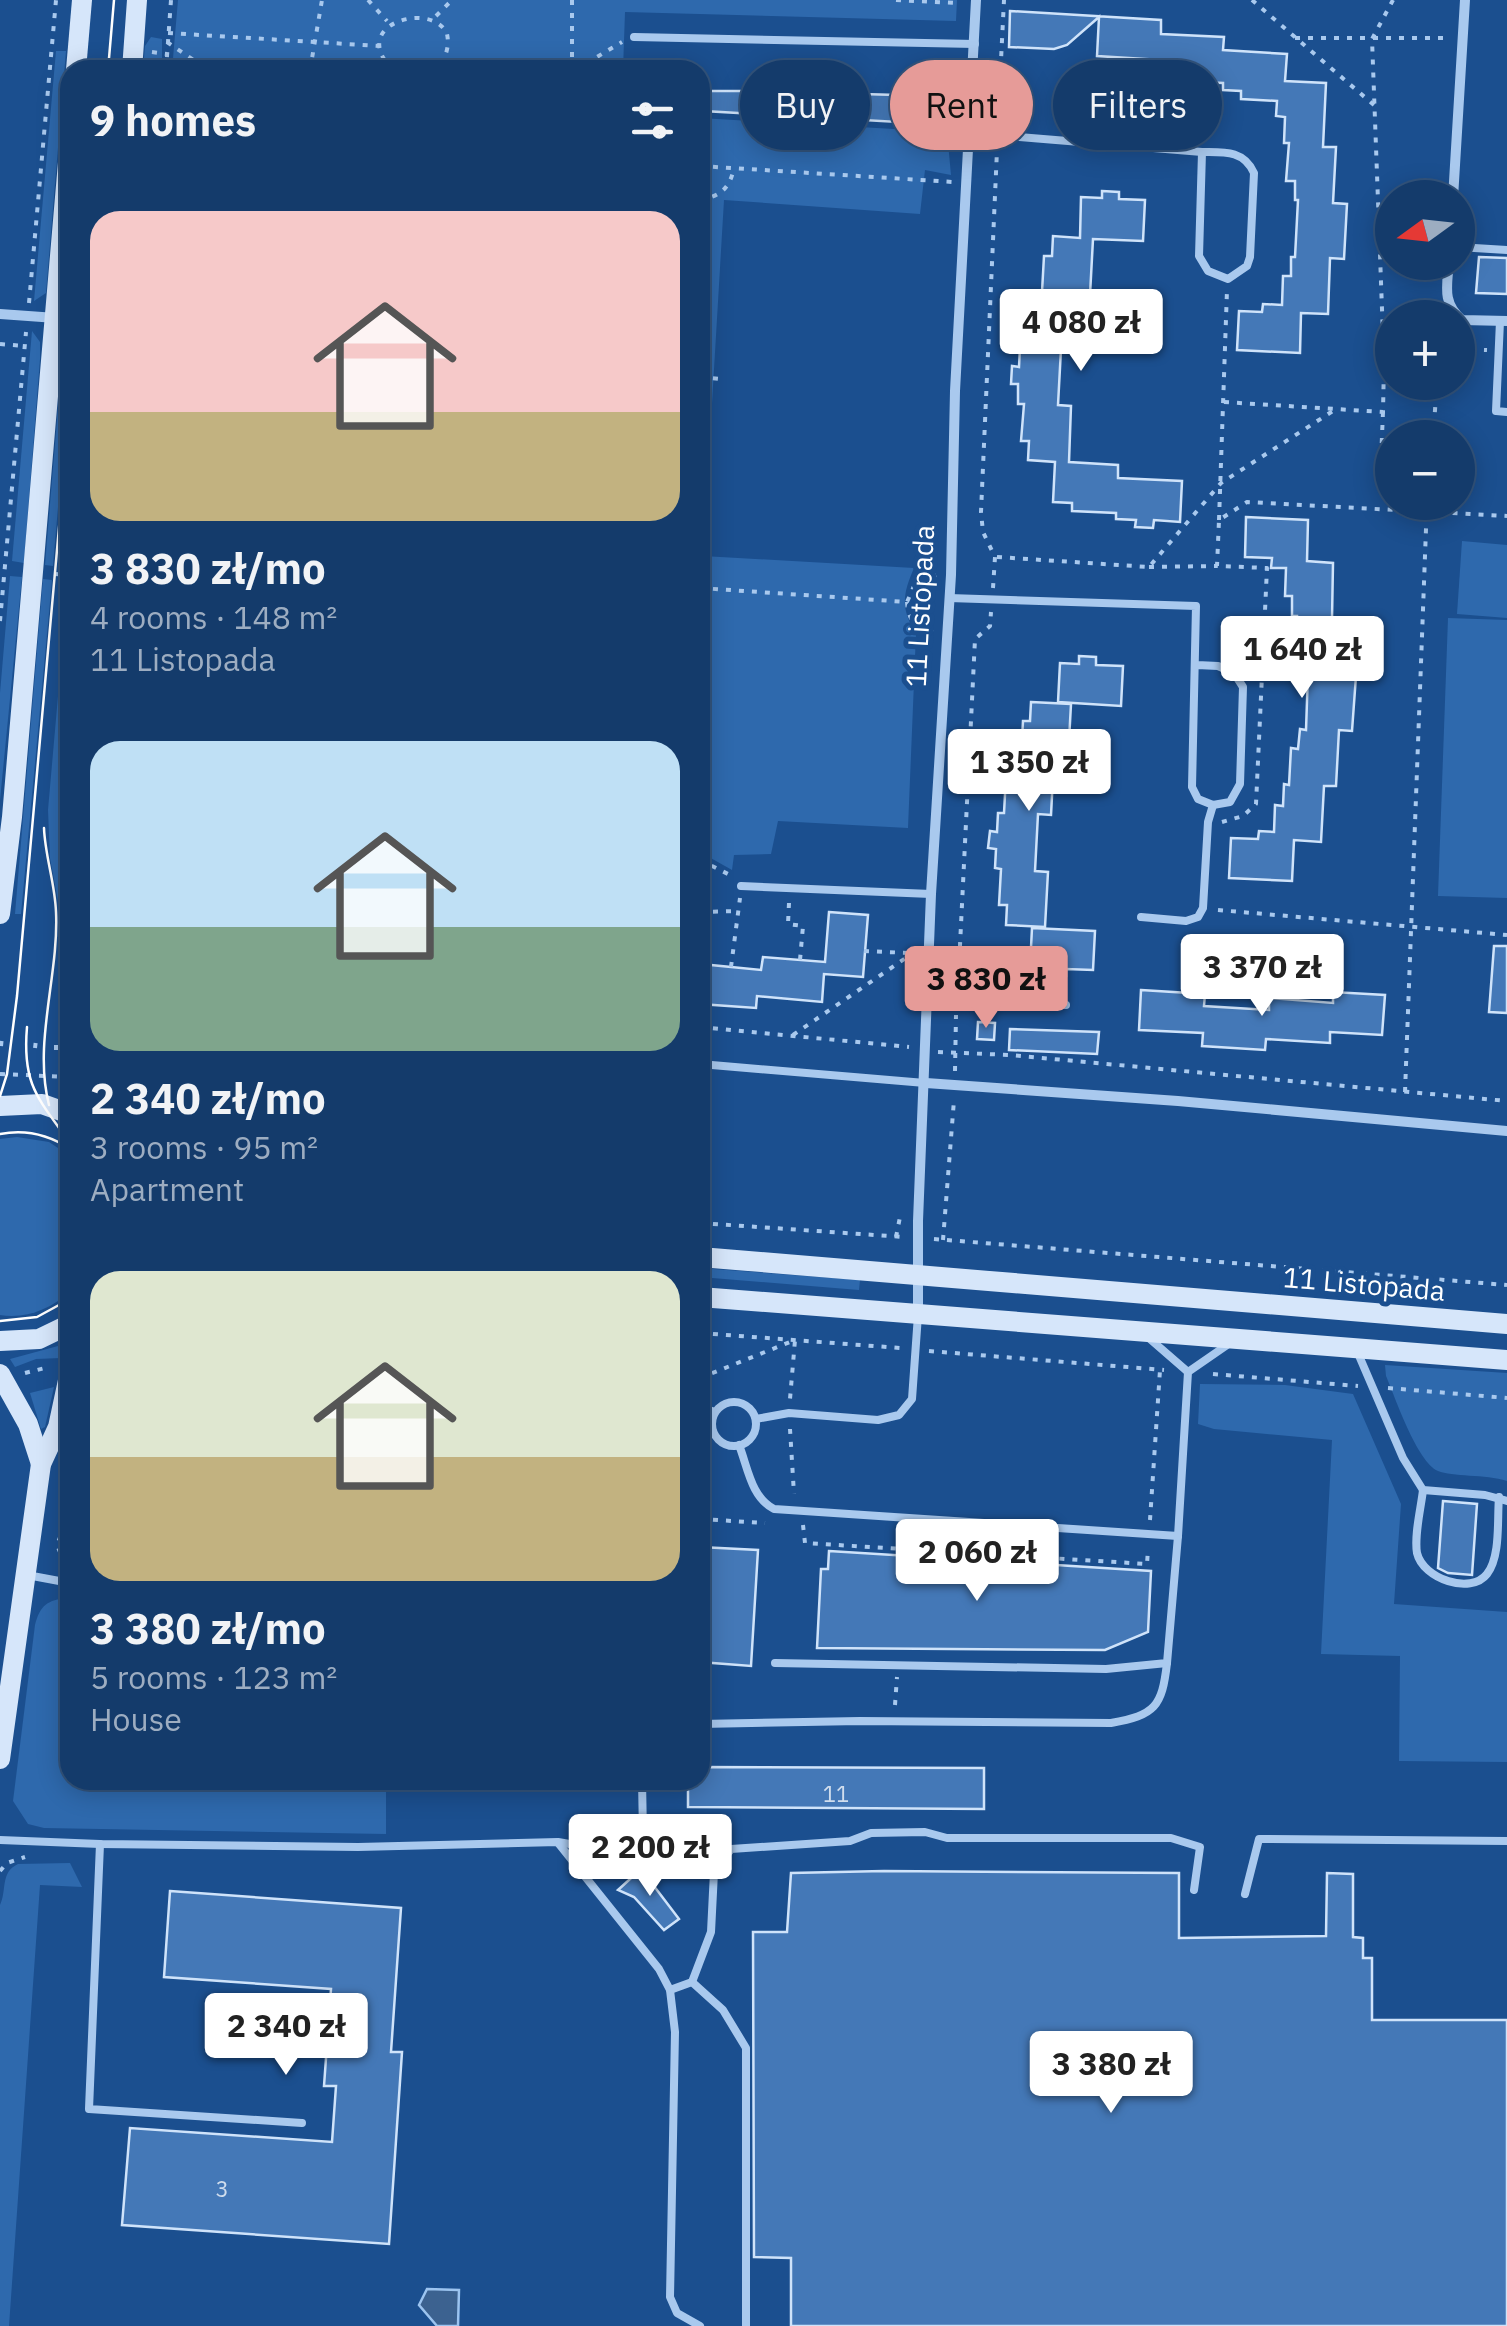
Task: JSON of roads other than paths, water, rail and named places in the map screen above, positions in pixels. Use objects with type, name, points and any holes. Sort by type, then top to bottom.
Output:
[{"type":"main road","points":[[77,60],[82,0]]},
{"type":"main road","points":[[133,60],[138,0]]},
{"type":"main road","points":[[0,911],[60,339]]},
{"type":"main road","points":[[0,1106],[42,1104],[60,1110]]},
{"type":"main road","name":"11 Listopada","points":[[710,1258],[1507,1324]]},
{"type":"main road","points":[[710,1299],[1507,1360]]},
{"type":"main road","points":[[1356,1347],[1358,1312]]},
{"type":"main road","points":[[0,1341],[39,1339],[60,1329]]},
{"type":"main road","points":[[10,1375],[40,1464]]},
{"type":"main road","points":[[0,1759],[40,1464],[58,1427],[60,1408]]},
{"type":"street","name":"11 Listopada","points":[[974,60],[976,0]]},
{"type":"street","points":[[1454,180],[1464,0]]},
{"type":"street","name":"11 Listopada","points":[[918,1314],[931,894],[951,575],[955,391],[969,150]]},
{"type":"street","points":[[1448,280],[1446,298],[1462,320],[1503,321]]},
{"type":"street","points":[[0,314],[60,319]]},
{"type":"street","points":[[926,1083],[1507,1130]]},
{"type":"lane","points":[[634,37],[975,44]]},
{"type":"lane","points":[[1033,137],[1240,155],[1254,173],[1250,256],[1246,266],[1228,279],[1208,272],[1200,256],[1202,152]]},
{"type":"lane","points":[[1475,248],[1507,250]]},
{"type":"lane","points":[[1503,321],[1496,411],[1507,412]]},
{"type":"lane","points":[[949,598],[1196,606],[1192,788],[1198,799],[1213,804],[1230,802],[1240,784],[1243,687],[1234,673],[1218,666],[1197,665]]},
{"type":"lane","points":[[1141,917],[1186,921],[1198,917],[1203,908],[1208,822],[1213,804]]},
{"type":"lane","points":[[741,886],[931,894]]},
{"type":"lane","points":[[929,998],[1066,1006]]},
{"type":"lane","points":[[710,1065],[926,1083]]},
{"type":"lane","points":[[756,1419],[790,1413],[878,1420],[899,1415],[912,1399],[918,1314]]},
{"type":"lane","points":[[1140,1332],[1188,1372]]},
{"type":"lane","points":[[1188,1372],[1239,1337]]},
{"type":"lane","points":[[1356,1347],[1403,1458],[1422,1490],[1417,1552],[1428,1573],[1441,1580],[1476,1582],[1485,1578],[1494,1563],[1503,1499],[1422,1490]]},
{"type":"lane","points":[[710,1724],[860,1720],[1111,1723],[1151,1710],[1163,1696],[1168,1664],[1188,1372]]},
{"type":"lane","points":[[738,1402],[752,1411],[756,1419],[753,1436],[739,1446],[730,1446],[712,1430],[715,1412],[721,1406],[738,1402]]},
{"type":"lane","points":[[710,1410],[715,1412]]},
{"type":"lane","points":[[739,1446],[762,1503],[774,1509],[1178,1536]]},
{"type":"lane","points":[[27,1574],[60,1581]]},
{"type":"lane","points":[[775,1662],[1106,1669],[1168,1664]]},
{"type":"lane","points":[[0,1840],[374,1846],[558,1842],[610,1850],[634,1845],[644,1834],[642,1790]]},
{"type":"lane","points":[[670,1990],[692,1982],[711,1932],[714,1872],[731,1849],[850,1842],[871,1834],[925,1832],[946,1838],[1171,1838],[1200,1847],[1194,1890]]},
{"type":"lane","points":[[1246,1894],[1258,1840],[1507,1841]]},
{"type":"lane","points":[[558,1842],[659,1969],[670,1990],[675,2032],[670,2297],[677,2313],[700,2326]]},
{"type":"lane","points":[[100,1844],[88,2109],[302,2123]]},
{"type":"lane","points":[[692,1982],[722,2010],[746,2048],[746,2326]]},
{"type":"tram line","points":[[109,60],[114,0]]},
{"type":"tram line","points":[[0,1096],[7,1074],[17,996],[60,517]]},
{"type":"tram line","points":[[44,828],[56,912],[44,1058],[49,1105]]},
{"type":"tram line","points":[[27,1027],[30,1077],[60,1129]]},
{"type":"tram line","points":[[0,1134],[36,1134],[60,1144]]},
{"type":"tram line","points":[[0,1321],[37,1317],[60,1304]]}]
